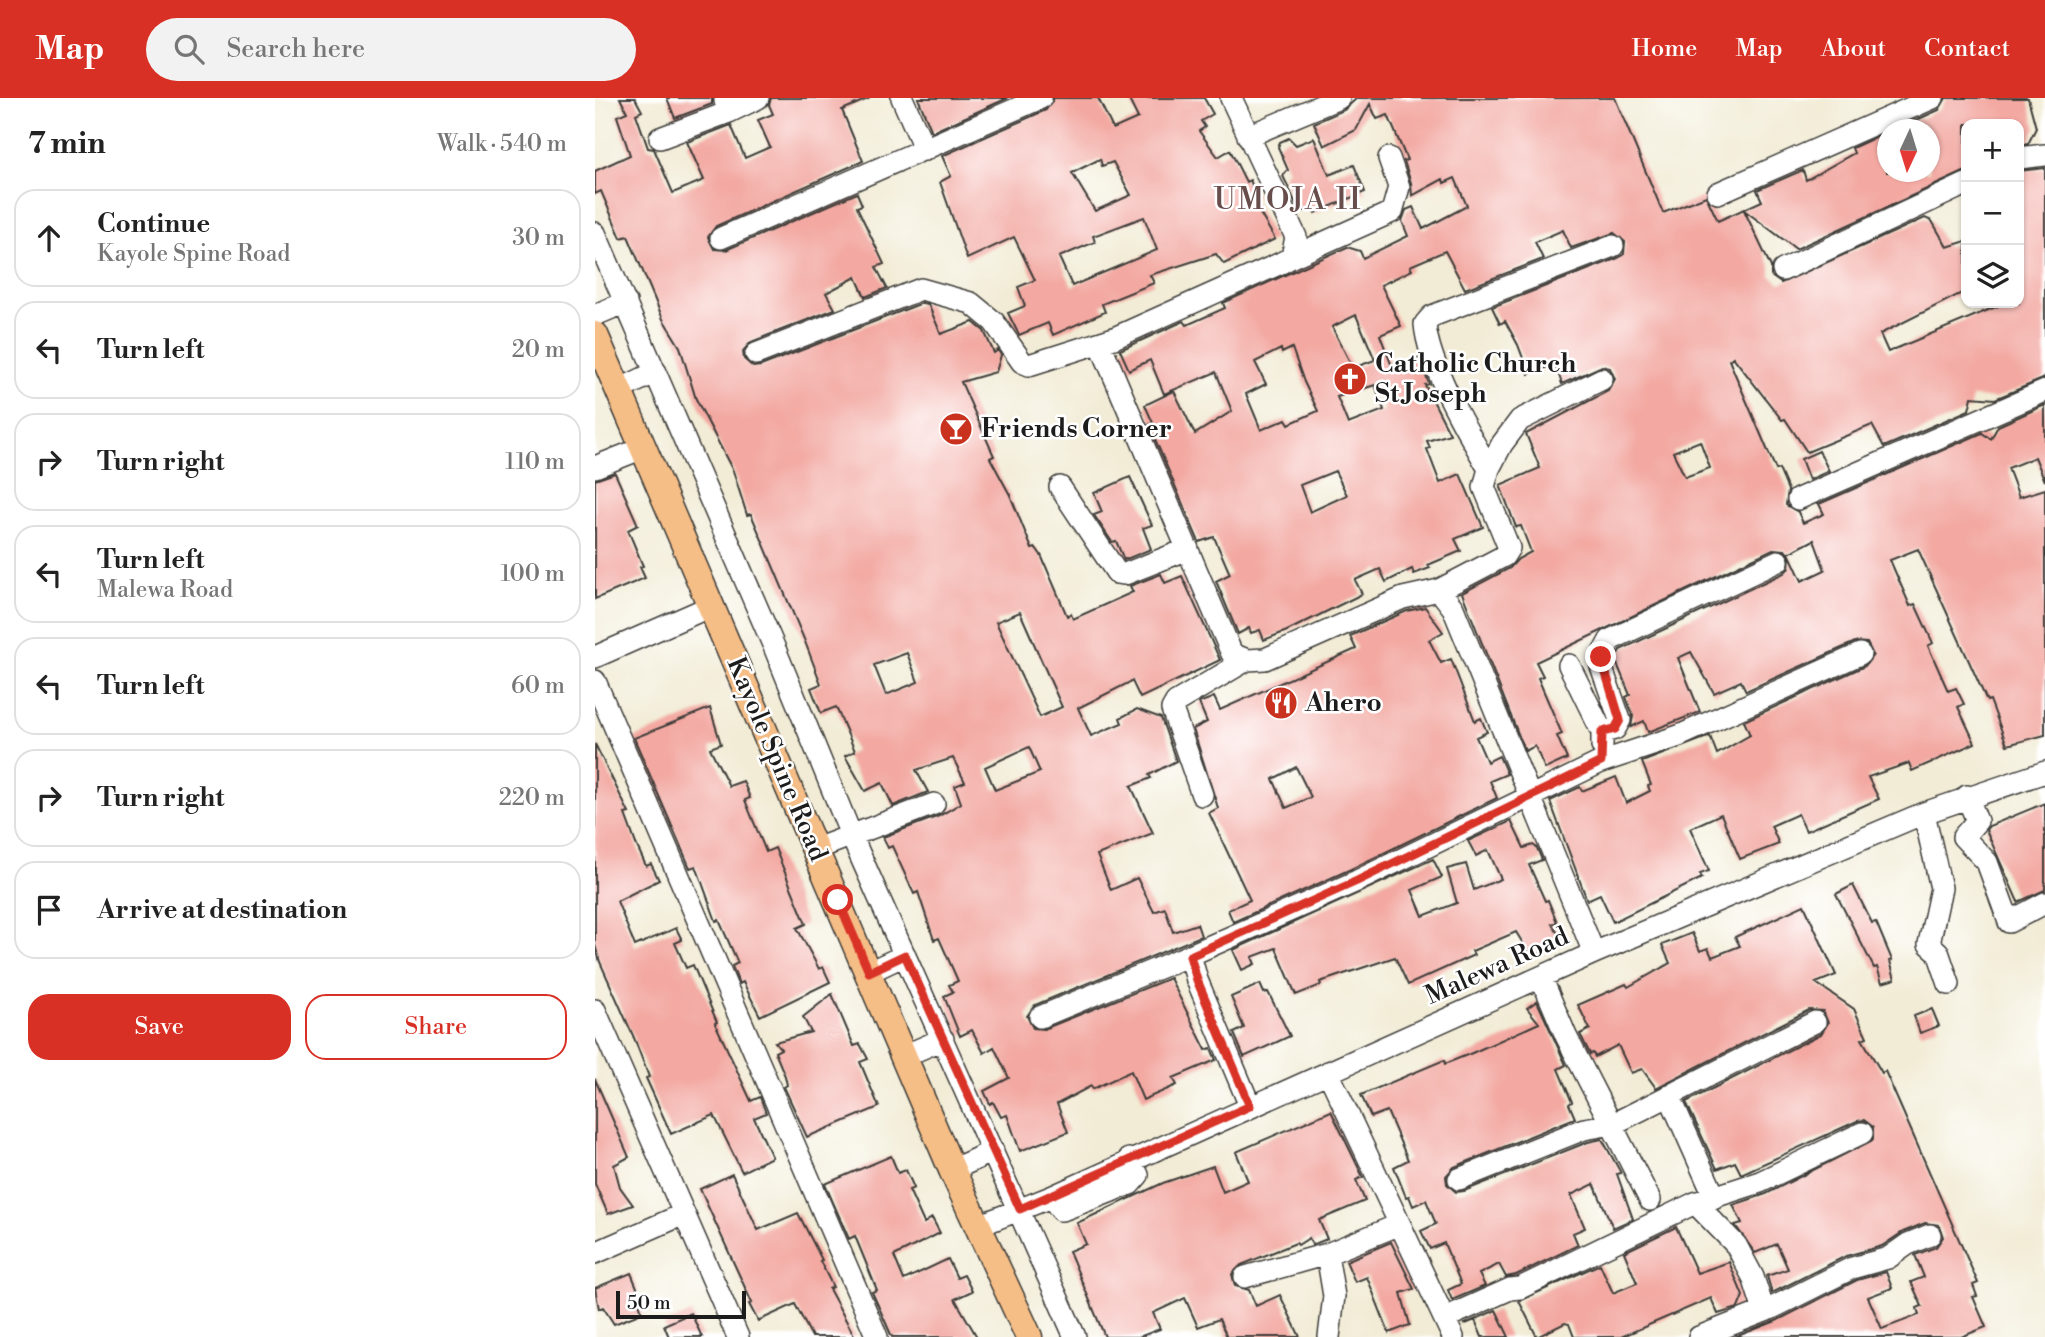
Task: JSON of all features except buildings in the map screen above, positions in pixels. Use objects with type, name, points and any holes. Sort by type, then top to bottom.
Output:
[{"type":"main road","name":"Kayole Spine Road","points":[[595,335],[952,1170],[1029,1337]]},
{"type":"street","points":[[660,138],[727,105],[758,98]]},
{"type":"street","points":[[902,98],[925,150]]},
{"type":"street","points":[[721,238],[1041,98]]},
{"type":"street","points":[[1231,98],[1296,237],[1292,257]]},
{"type":"street","points":[[1248,136],[1339,98]]},
{"type":"street","points":[[1718,194],[1933,98]]},
{"type":"street","points":[[2024,157],[2045,155]]},
{"type":"street","points":[[755,354],[921,289],[971,303],[994,322],[1022,362],[1029,365],[1100,343],[1392,212],[1399,187],[1389,158]]},
{"type":"street","points":[[1783,270],[1961,186]]},
{"type":"street","points":[[595,233],[851,835],[1075,1337]]},
{"type":"street","points":[[1489,469],[1471,438],[1427,342],[1425,324],[1432,316],[1613,246]]},
{"type":"street","points":[[595,315],[626,302]]},
{"type":"street","points":[[1100,343],[1232,654],[1247,660],[1265,659],[1403,598],[1440,590],[1508,553],[1484,488],[1489,469],[1520,420],[1602,379]]},
{"type":"street","points":[[619,390],[656,372]]},
{"type":"street","points":[[1798,499],[2045,391]]},
{"type":"street","points":[[595,467],[643,448]]},
{"type":"street","points":[[1060,487],[1117,573],[1125,574],[1188,550]]},
{"type":"street","points":[[1602,732],[1615,729],[1620,720],[1601,666],[1601,657],[1610,640],[1778,561]]},
{"type":"street","points":[[1440,590],[1453,608],[1594,954]]},
{"type":"street","points":[[595,657],[711,606]]},
{"type":"street","points":[[1040,1017],[1190,956],[1357,881],[1601,762],[1679,736],[1860,653]]},
{"type":"street","points":[[1202,795],[1172,709],[1176,702],[1247,660]]},
{"type":"street","points":[[1569,665],[1602,732],[1601,762]]},
{"type":"street","points":[[595,681],[877,1337]]},
{"type":"street","name":"Malewa Road","points":[[978,1226],[1051,1197],[1129,1159],[1541,977],[1924,813],[1967,796],[2045,772]]},
{"type":"street","points":[[1967,796],[1977,821],[1963,837],[1987,862],[2009,922],[2045,903]]},
{"type":"street","points":[[816,849],[934,804]]},
{"type":"street","points":[[1924,813],[1941,888],[1929,944],[1938,952],[1949,984]]},
{"type":"street","points":[[869,972],[905,955]]},
{"type":"street","points":[[1190,956],[1197,980],[1250,1106]]},
{"type":"street","points":[[1541,977],[1566,1036],[1650,1200]]},
{"type":"street","points":[[595,1010],[737,1337]]},
{"type":"street","points":[[1459,1178],[1584,1129],[1613,1124],[1815,1022]]},
{"type":"street","points":[[904,1056],[943,1039]]},
{"type":"street","points":[[1328,1072],[1398,1225],[1449,1327],[1510,1289],[1520,1288],[1705,1200],[1759,1182],[1862,1133]]},
{"type":"street","points":[[1669,1095],[1705,1200],[1737,1245],[1753,1277],[1763,1308],[1770,1310]]},
{"type":"street","points":[[952,1170],[993,1151]]},
{"type":"street","points":[[1051,1197],[1061,1210],[1107,1194],[1136,1180],[1138,1175],[1129,1159]]},
{"type":"street","points":[[1096,1175],[1107,1194]]},
{"type":"street","points":[[595,1253],[684,1214]]},
{"type":"street","points":[[1245,1277],[1327,1254],[1398,1225]]},
{"type":"street","points":[[1699,1337],[1770,1310],[1852,1268],[1888,1258],[1908,1244],[1930,1236]]},
{"type":"street","points":[[1327,1254],[1334,1296],[1329,1337]]},
{"type":"place","name":"Catholic Church St Joseph","points":[[1350,379]]},
{"type":"place","name":"Friends Corner","points":[[956,429]]},
{"type":"place","name":"Ahero","points":[[1281,703]]},
{"type":"district","name":"UMOJA II","points":[[1288,200]]},
{"type":"route","points":[[838,900],[869,972],[905,955],[1020,1209],[1250,1106],[1197,980],[1190,956],[1357,881],[1601,762],[1600,751],[1604,744],[1602,732],[1615,729],[1620,720],[1601,666],[1601,657]]}]
